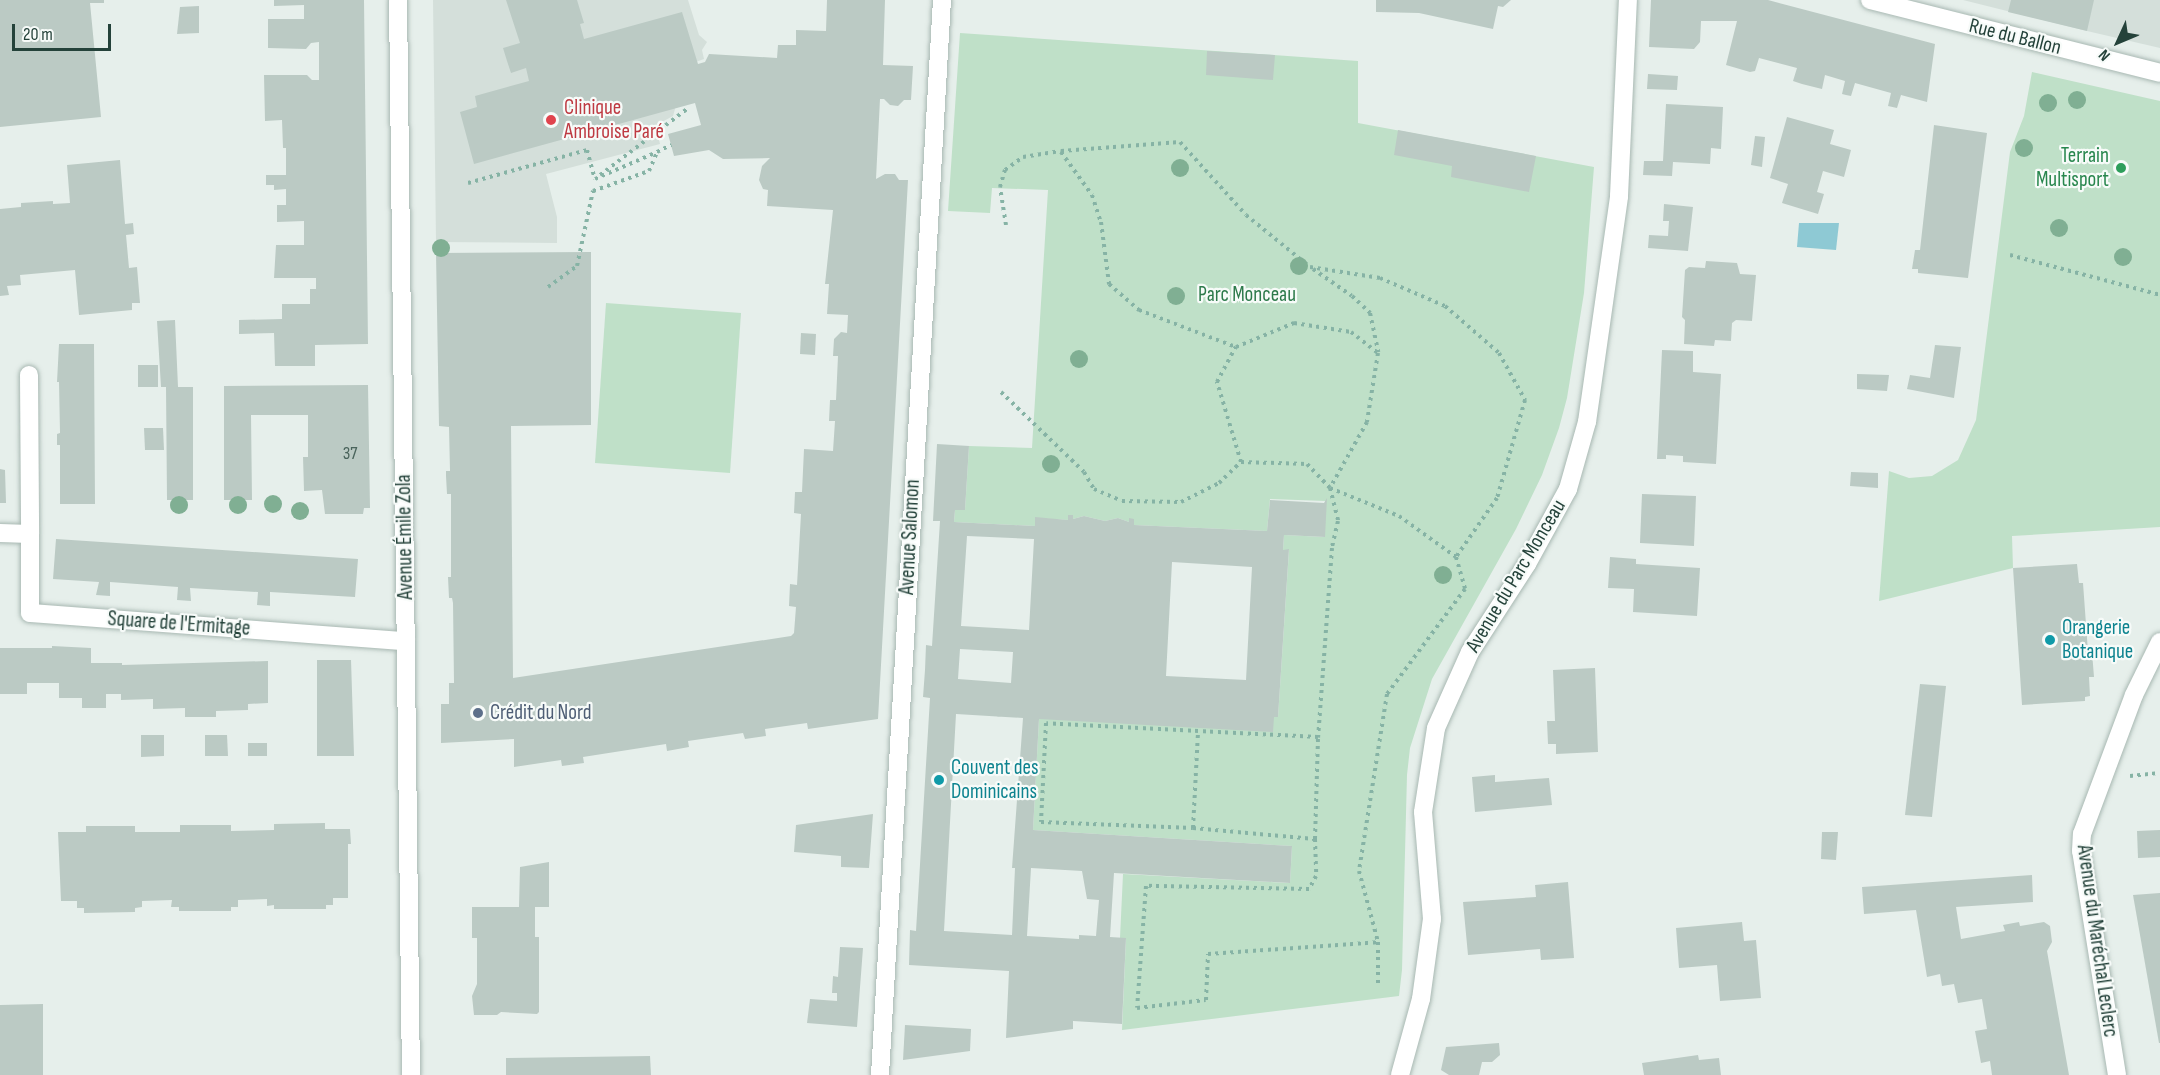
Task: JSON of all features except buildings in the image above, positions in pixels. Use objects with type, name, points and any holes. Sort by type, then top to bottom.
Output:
[{"type":"street","name":"Avenue Émile Zola","points":[[398,0],[411,1075]]},
{"type":"street","name":"Avenue Salomon","points":[[879,1075],[942,0]]},
{"type":"street","name":"Avenue du Parc Monceau","points":[[1400,1075],[1421,999],[1432,919],[1423,812],[1436,728],[1470,652],[1527,564],[1568,489],[1587,422],[1619,196],[1628,0]]},
{"type":"street","name":"Rue du Ballon","points":[[1870,0],[2160,73]]},
{"type":"street","name":"Square de l'Ermitage","points":[[29,375],[30,613],[406,641]]},
{"type":"street","points":[[0,533],[30,534]]},
{"type":"street","name":"Avenue du Maréchal Leclerc","points":[[2117,1075],[2081,851],[2082,834],[2134,695],[2160,642]]},
{"type":"path","points":[[595,180],[687,109]]},
{"type":"path","points":[[1006,225],[1000,187],[1005,170],[1023,157],[1061,151],[1180,142],[1246,215],[1310,267],[1371,312],[1378,353],[1367,422],[1330,488],[1338,521],[1332,548],[1318,737],[1316,876],[1309,889],[1146,886],[1137,1008],[1206,1000],[1208,954],[1378,942]]},
{"type":"path","points":[[595,180],[671,145]]},
{"type":"path","points":[[468,183],[587,150],[595,180]]},
{"type":"path","points":[[1061,151],[1092,195],[1101,222],[1109,284],[1139,310],[1236,347]]},
{"type":"path","points":[[548,287],[578,266],[593,191],[649,171],[657,152]]},
{"type":"path","points":[[2010,255],[2160,295]]},
{"type":"path","points":[[1310,267],[1380,278],[1445,306],[1499,353],[1525,400],[1497,498],[1456,556]]},
{"type":"path","points":[[1241,462],[1217,382],[1236,347],[1294,323],[1351,332],[1378,353]]},
{"type":"path","points":[[1001,392],[1084,472],[1094,489],[1122,501],[1180,502],[1219,483],[1241,462],[1307,464],[1330,488],[1399,516],[1456,556],[1465,589],[1387,694],[1359,871],[1378,942],[1378,983]]},
{"type":"path","points":[[1315,839],[1193,828],[1041,822],[1046,723],[1318,737]]},
{"type":"path","points":[[1193,828],[1198,732]]},
{"type":"shaded area","name":"Clinique Ambroise Paré","points":[[433,0],[688,0],[699,35],[707,42],[702,50],[704,59],[665,73],[675,109],[673,116],[660,123],[658,136],[660,144],[546,174],[557,217],[557,243],[436,242]]},
{"type":"shaded area","points":[[1963,0],[2160,0],[2160,48],[2087,31]]},
{"type":"green space","name":"Parc Monceau","points":[[960,33],[1358,61],[1358,123],[1594,167],[1584,293],[1567,398],[1559,428],[1542,475],[1516,529],[1432,679],[1410,748],[1407,775],[1402,970],[1399,996],[1122,1030],[1126,938],[1120,938],[1123,874],[1290,883],[1292,846],[1033,830],[1039,719],[1278,717],[1289,550],[1283,550],[1284,535],[1324,537],[1326,501],[1270,499],[1267,531],[1134,525],[1134,519],[1129,519],[1129,522],[1118,518],[1105,521],[1084,516],[1073,519],[1073,515],[1068,515],[1068,520],[1036,518],[1035,526],[954,522],[955,510],[965,510],[969,446],[1032,448],[1048,190],[992,188],[990,213],[948,211]]},
{"type":"green space","points":[[2032,72],[2160,101],[2160,527],[2012,536],[2013,568],[1879,601],[1889,471],[1909,478],[1932,476],[1958,460],[1976,420],[2010,152],[2024,116]]},
{"type":"green space","points":[[606,303],[741,313],[730,473],[595,463]]},
{"type":"water","points":[[1799,223],[1839,223],[1836,250],[1797,247]]},
{"type":"place","name":"Clinique Ambroise Paré","points":[[551,120]]},
{"type":"place","name":"Terrain Multisport","points":[[2121,168]]},
{"type":"place","name":"Orangerie Botanique","points":[[2050,640]]},
{"type":"place","name":"Crédit du Nord","points":[[478,713]]},
{"type":"place","name":"Couvent des Dominicains","points":[[939,780]]}]
